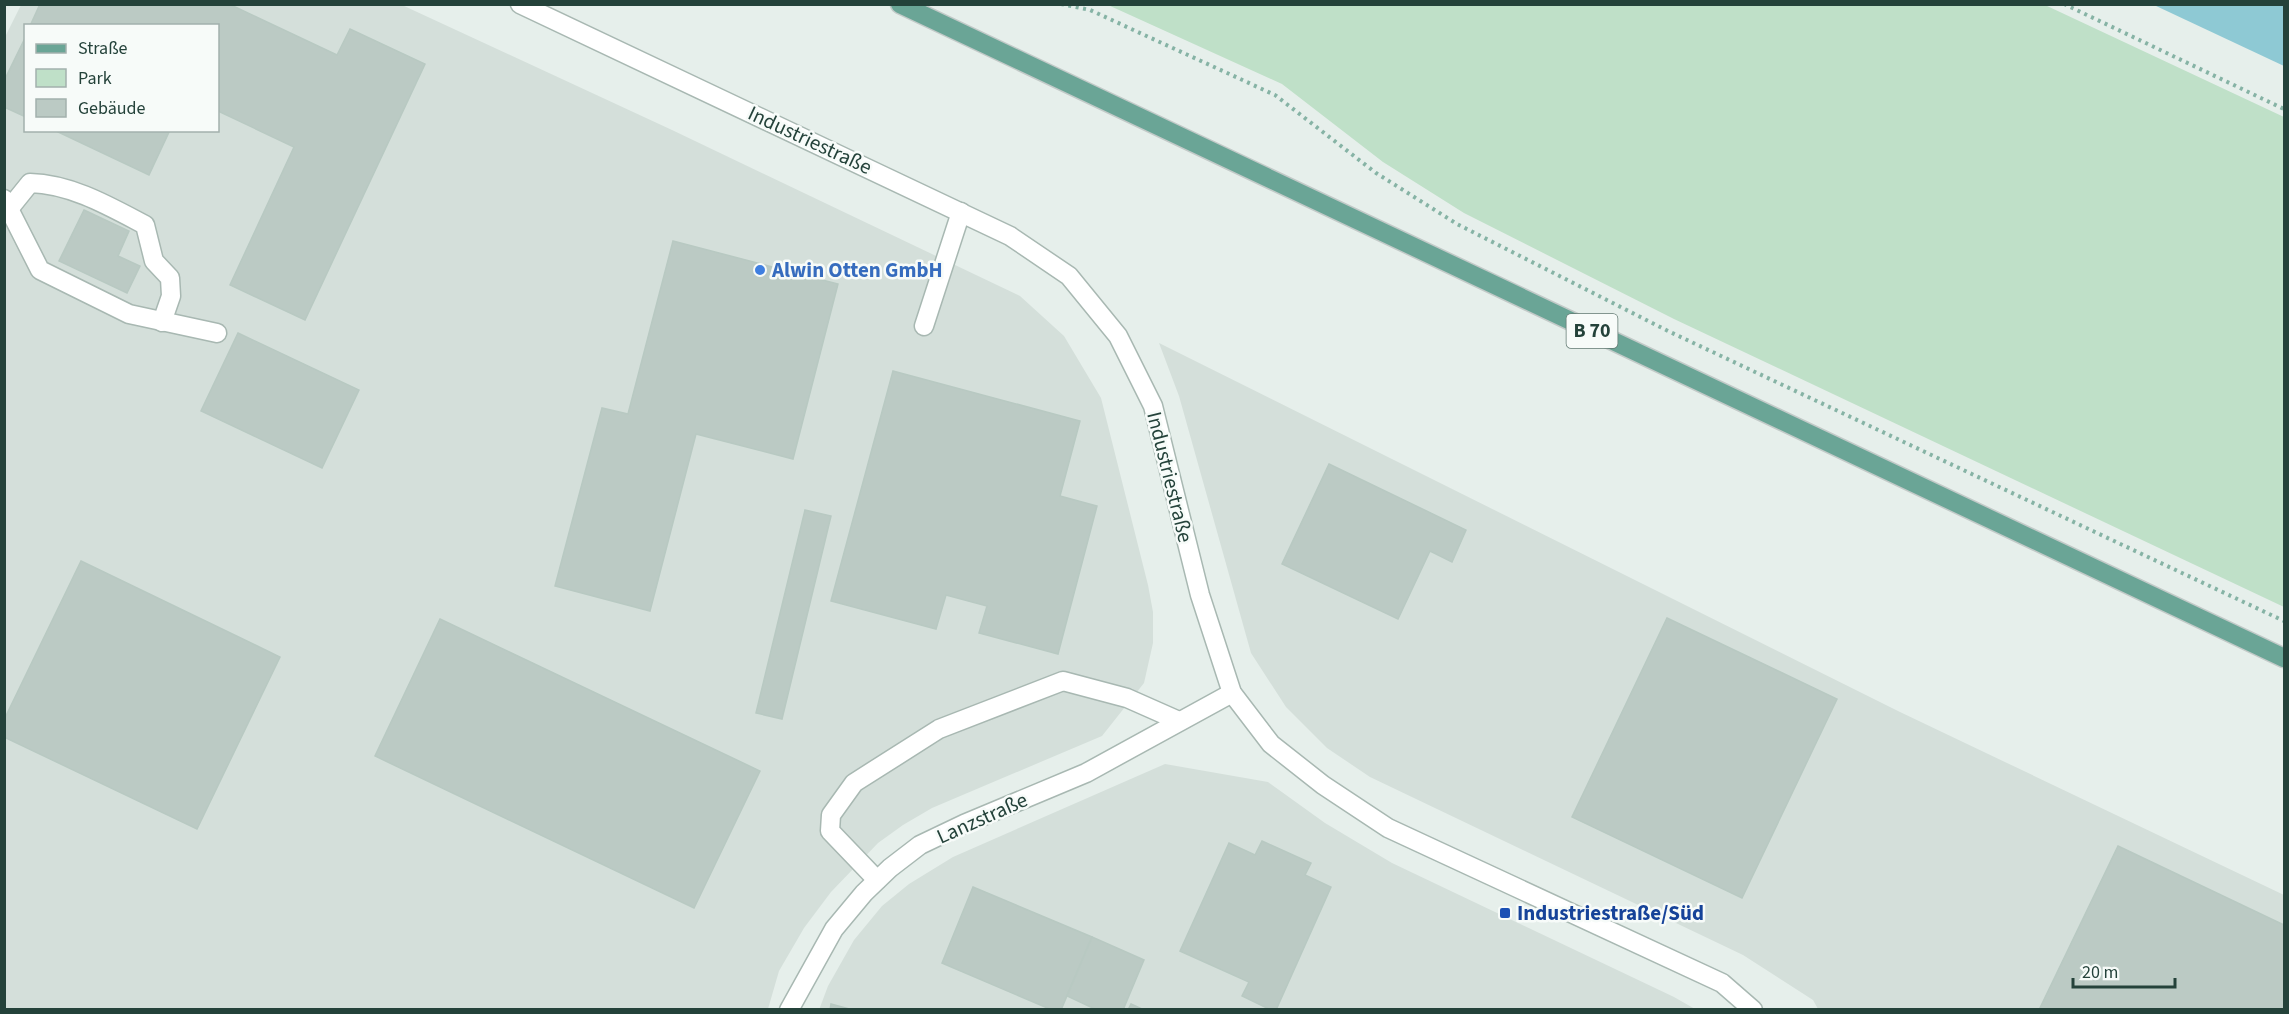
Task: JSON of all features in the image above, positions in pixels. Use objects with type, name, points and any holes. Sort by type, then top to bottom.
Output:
[{"type":"main road","name":"B 70","points":[[900,4],[2284,658]]},
{"type":"street","name":"Industriestraße","points":[[520,4],[962,212],[1010,236],[1069,276],[1118,336],[1153,406],[1200,595],[1232,693],[1271,744],[1323,785],[1388,828],[1722,983],[1753,1010]]},
{"type":"street","points":[[162,322],[171,296],[170,278],[154,261],[145,225],[101,202],[50,183],[30,183],[7,204],[40,270],[129,314],[162,322],[217,333]]},
{"type":"street","points":[[924,326],[962,212]]},
{"type":"street","points":[[877,880],[830,831],[831,815],[854,783],[939,729],[1063,681],[1126,698],[1179,721]]},
{"type":"street","name":"Lanzstraße","points":[[789,1010],[834,928],[877,880],[920,845],[1086,772],[1232,693]]},
{"type":"path","points":[[1061,4],[1090,10],[1275,95],[1376,173],[1457,224],[1637,315],[2284,621]]},
{"type":"path","points":[[2064,4],[2284,108]]},
{"type":"shaded area","points":[[21,5],[402,5],[672,130],[1020,296],[1064,336],[1101,398],[1153,612],[1153,643],[1144,683],[1102,736],[932,808],[878,843],[831,892],[804,928],[779,971],[768,1009],[5,1009],[4,39]]},
{"type":"shaded area","points":[[1159,343],[1900,712],[2284,895],[2284,1009],[1818,1009],[1813,1000],[1743,955],[1370,777],[1327,748],[1286,707],[1251,653],[1179,396]]},
{"type":"shaded area","points":[[1165,764],[1268,782],[1325,823],[1392,863],[1695,1009],[819,1010],[828,986],[854,940],[882,906],[909,884],[953,857]]},
{"type":"green space","points":[[1108,5],[2045,5],[2284,117],[2284,607],[1674,319],[1464,213],[1383,162],[1282,84]]},
{"type":"water","points":[[2154,5],[2284,5],[2284,66]]},
{"type":"building","points":[[40,4],[229,4],[337,55],[350,29],[425,64],[305,320],[230,285],[294,147],[219,111],[219,24],[31,24]]},
{"type":"building","points":[[24,40],[24,116],[4,107],[4,81]]},
{"type":"building","points":[[58,132],[169,132],[149,175]]},
{"type":"building","points":[[84,210],[129,231],[118,256],[140,266],[127,293],[59,261]]},
{"type":"building","points":[[673,241],[838,284],[793,459],[696,434],[650,611],[555,586],[602,408],[628,414]]},
{"type":"building","points":[[238,333],[359,390],[322,468],[201,411]]},
{"type":"building","points":[[893,371],[1080,421],[1060,496],[1097,506],[1058,654],[979,633],[987,606],[946,595],[936,629],[831,601]]},
{"type":"building","points":[[1329,464],[1466,530],[1452,562],[1430,551],[1398,619],[1282,564]]},
{"type":"building","points":[[805,510],[831,516],[782,719],[756,713]]},
{"type":"building","points":[[81,561],[280,657],[197,829],[4,737],[4,720]]},
{"type":"building","points":[[1667,618],[1837,699],[1742,898],[1572,817]]},
{"type":"building","points":[[440,619],[760,771],[694,908],[375,756]]},
{"type":"building","points":[[1262,841],[1311,863],[1305,875],[1331,887],[1276,1010],[1271,1010],[1242,996],[1249,982],[1180,951],[1229,843],[1255,855]]},
{"type":"building","points":[[2118,846],[2284,925],[2284,1010],[2039,1010]]},
{"type":"building","points":[[973,887],[1092,937],[1061,1010],[1052,1010],[942,963]]},
{"type":"building","points":[[1092,937],[1144,960],[1123,1010],[1097,1010],[1067,996]]},
{"type":"building","points":[[831,1004],[853,1010],[830,1010]]},
{"type":"building","points":[[1131,1004],[1144,1010],[1128,1010]]},
{"type":"place","name":"Alwin Otten GmbH","points":[[760,270]]},
{"type":"place","name":"Industriestraße/Süd","points":[[1505,913]]}]
